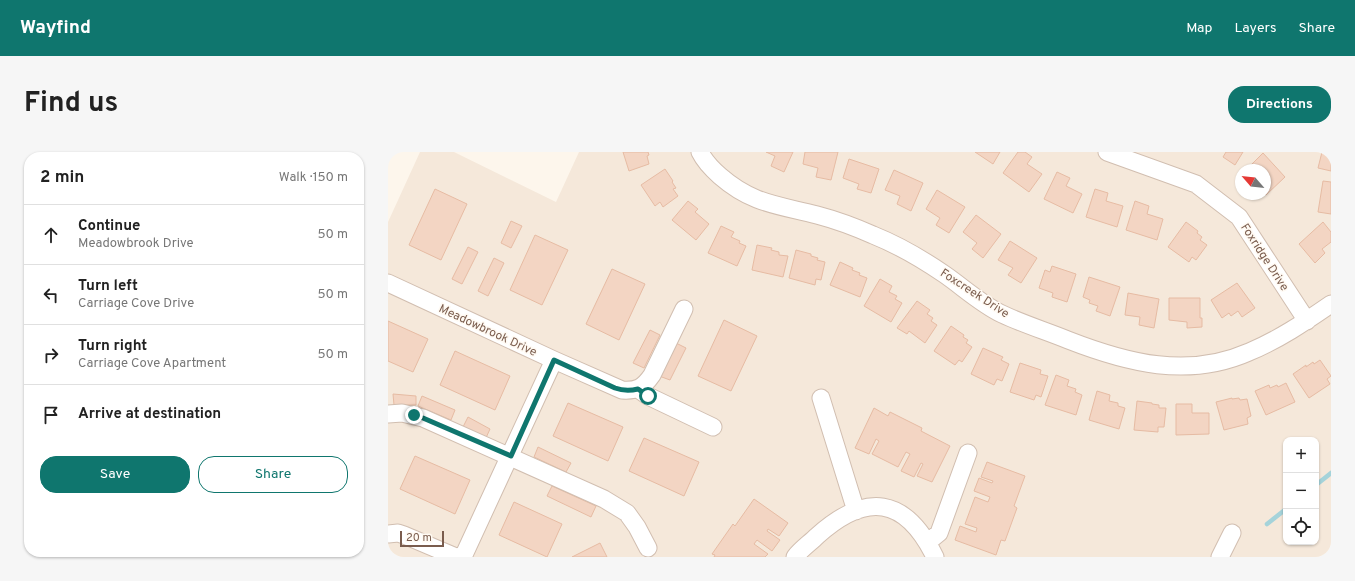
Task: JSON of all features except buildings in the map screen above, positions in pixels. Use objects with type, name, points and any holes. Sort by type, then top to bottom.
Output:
[{"type":"street","name":"Foxcreek Drive","points":[[700,152],[708,165],[729,184],[756,200],[774,206],[818,215],[849,225],[887,241],[924,261],[1002,314],[1108,355],[1133,362],[1154,365],[1182,366],[1204,365],[1224,361],[1268,344],[1307,321],[1331,304]]},
{"type":"street","name":"Foxridge Drive","points":[[1107,152],[1196,184],[1239,217],[1307,321]]},
{"type":"street","name":"Meadowbrook Drive","points":[[388,283],[615,388],[631,391],[638,389]]},
{"type":"street","points":[[684,308],[652,375],[646,384],[638,389],[648,396],[713,427]]},
{"type":"street","points":[[463,557],[511,456],[554,360]]},
{"type":"street","points":[[821,398],[856,511]]},
{"type":"street","points":[[388,414],[402,413],[423,418],[511,456],[604,499],[627,513],[648,548]]},
{"type":"street","points":[[931,550],[968,453]]},
{"type":"street","points":[[795,557],[829,526],[856,511],[874,506],[895,510],[910,520],[931,550]]},
{"type":"street","points":[[388,534],[398,533],[404,535],[456,557]]},
{"type":"street","points":[[1220,557],[1232,533]]},
{"type":"shaded area","points":[[420,152],[454,152],[556,202],[579,152],[1331,152],[1331,557],[388,557],[388,222]]},
{"type":"waterway","points":[[1319,483],[1331,473]]},
{"type":"waterway","points":[[1267,524],[1283,511]]},
{"type":"route","points":[[414,415],[511,456],[554,360],[615,388],[631,391],[638,389],[648,396]]}]
